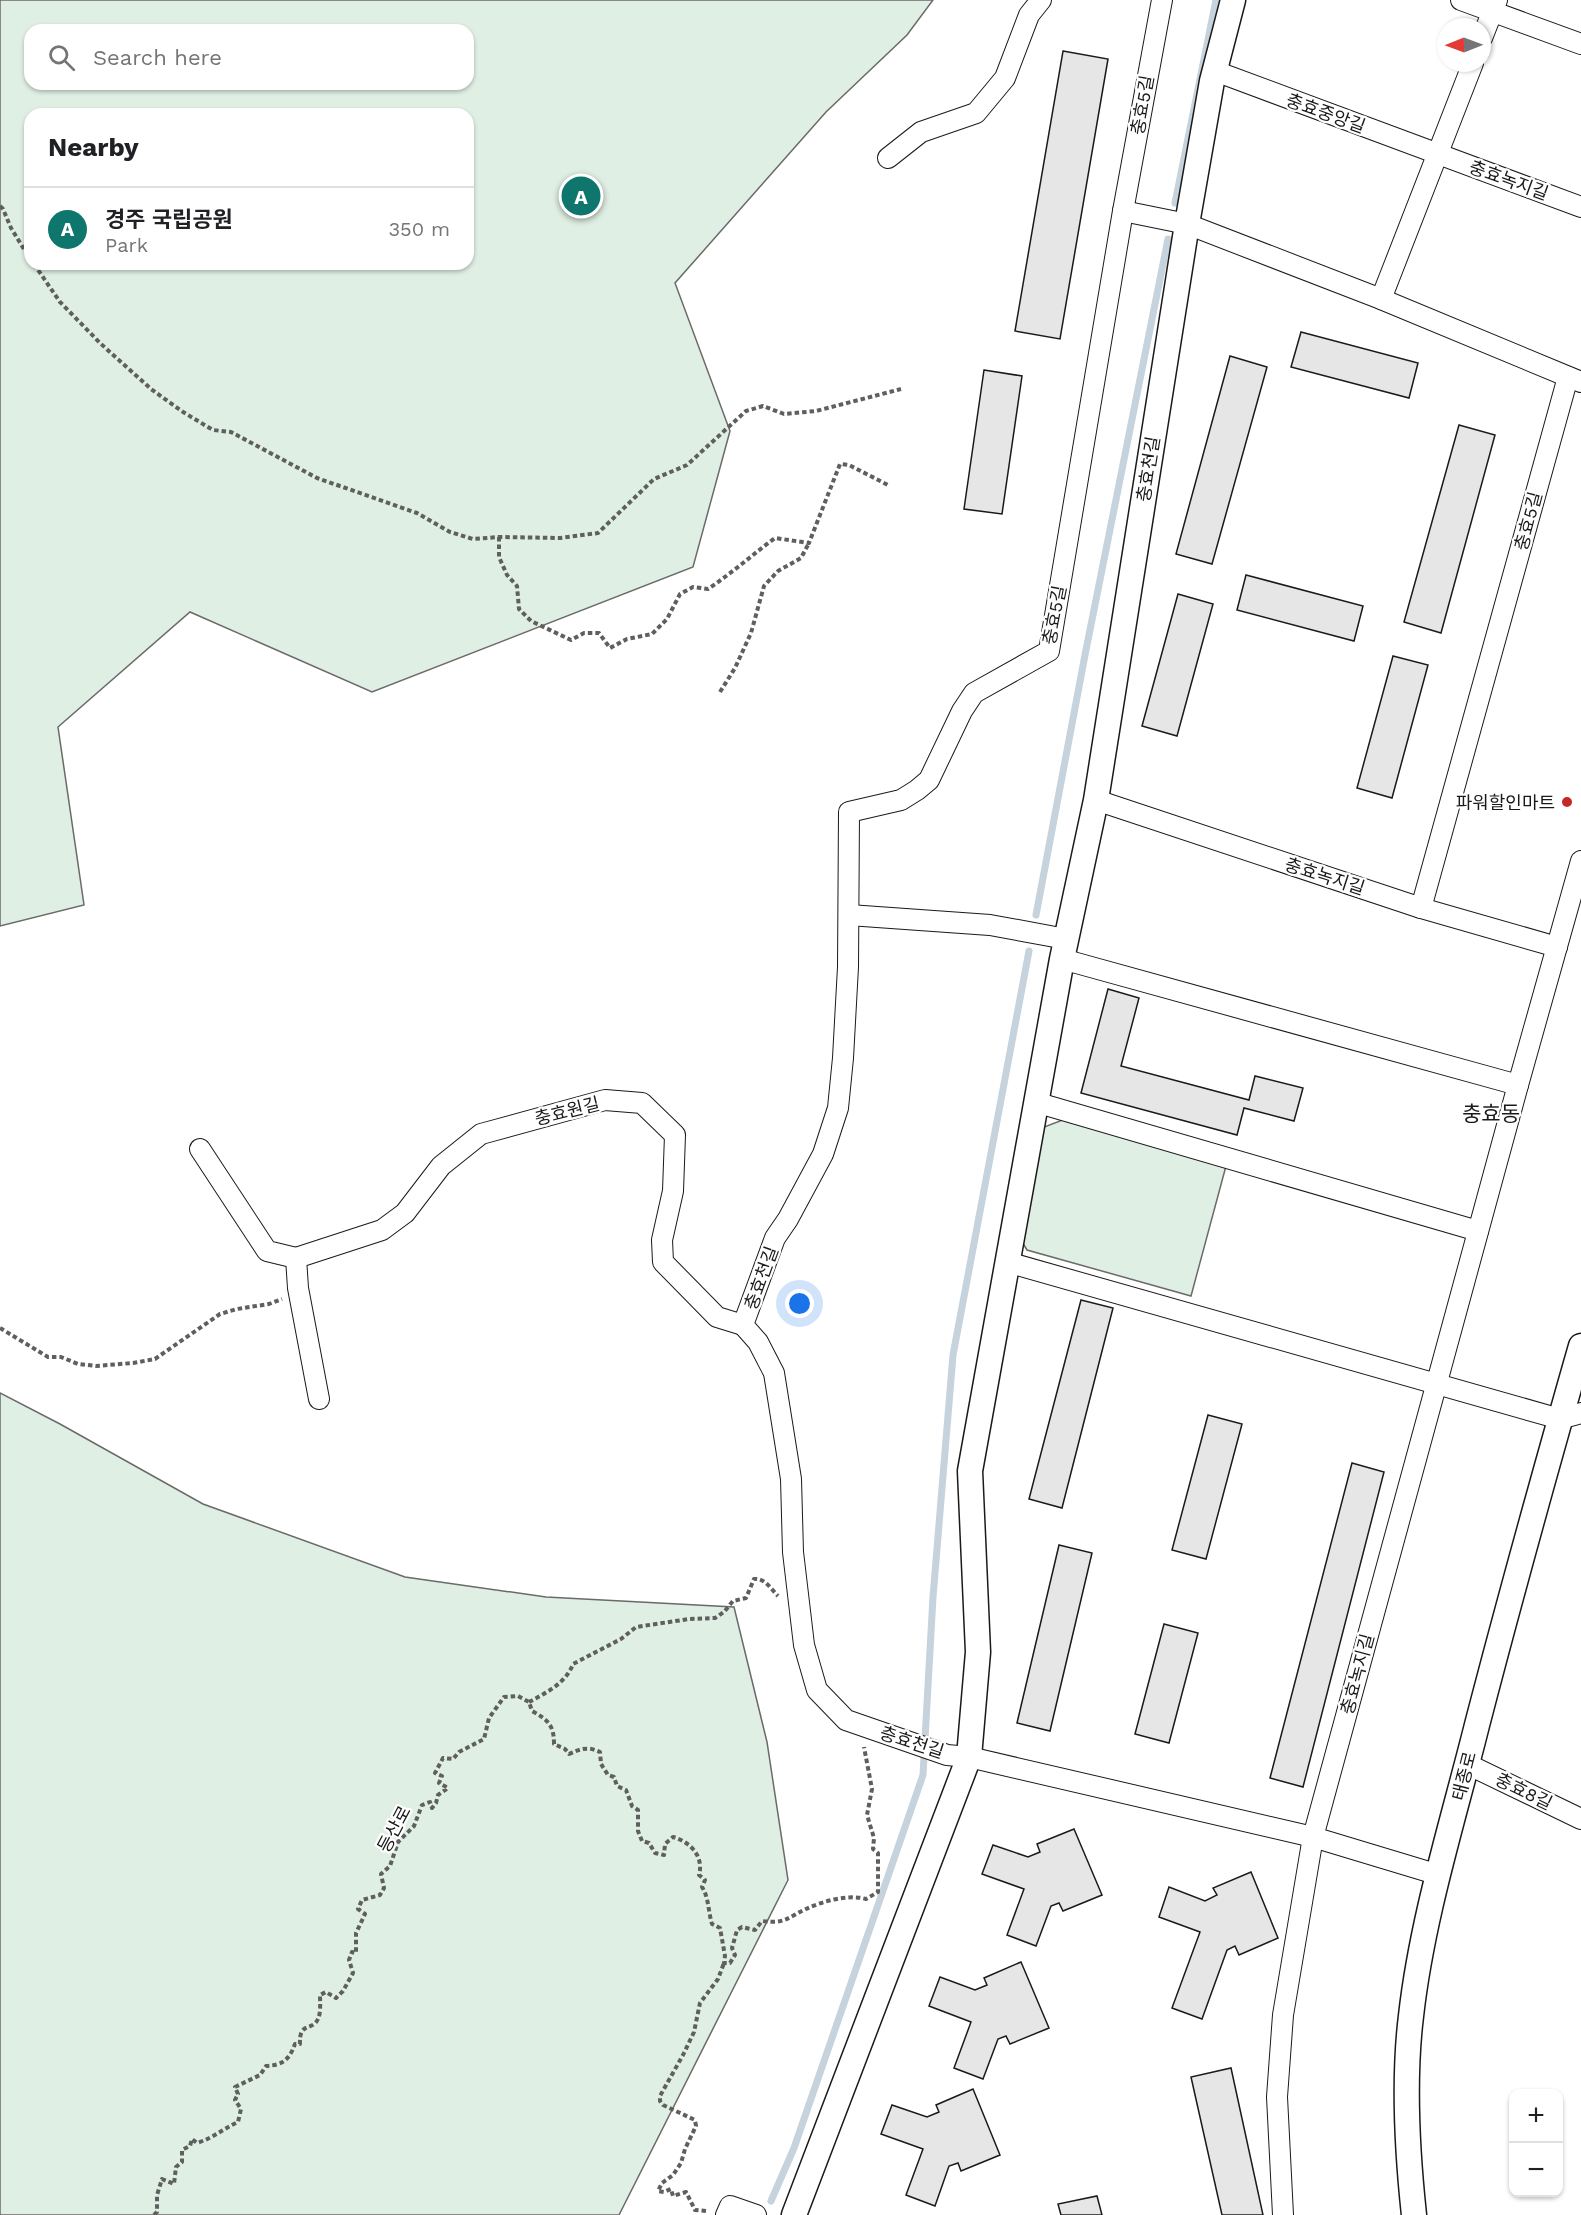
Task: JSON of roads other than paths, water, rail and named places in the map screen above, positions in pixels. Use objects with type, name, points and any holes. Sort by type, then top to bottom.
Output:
[{"type":"street","points":[[888,158],[921,132],[976,113],[1005,78],[1029,15],[1041,0]]},
{"type":"street","name":"충효5길","points":[[849,915],[849,812],[901,800],[917,790],[929,780],[962,711],[974,693],[1049,651],[1123,211],[1162,0]]},
{"type":"street","name":"충효천길","points":[[794,2215],[969,1757],[978,1652],[970,1471],[1035,1102],[1064,949],[1096,800],[1187,224],[1215,71],[1233,0]]},
{"type":"street","points":[[1461,0],[1494,6],[1581,45]]},
{"type":"street","name":"충효중앙길","points":[[1215,71],[1438,154]]},
{"type":"street","points":[[1381,299],[1470,72]]},
{"type":"street","name":"충효녹지길","points":[[1438,154],[1581,207]]},
{"type":"street","name":"충효5길","points":[[1123,211],[1187,224],[1381,299],[1574,380],[1421,908]]},
{"type":"street","name":"충효녹지길","points":[[1096,800],[1421,908],[1557,947]]},
{"type":"street","name":"충효녹지길","points":[[1283,2215],[1277,2097],[1283,2015],[1312,1837],[1581,861]]},
{"type":"street","points":[[849,915],[990,925],[1518,1085]]},
{"type":"street","name":"충효천길","points":[[849,915],[843,1058],[838,1108],[823,1154],[788,1219],[775,1238],[743,1325],[758,1342],[774,1373],[791,1479],[793,1552],[804,1645],[817,1690],[850,1722],[948,1755],[969,1757]]},
{"type":"street","name":"충효원길","points":[[296,1258],[382,1230],[405,1213],[441,1166],[481,1134],[605,1100],[642,1103],[675,1135],[673,1191],[662,1240],[663,1262],[717,1317],[743,1325]]},
{"type":"street","points":[[1035,1102],[1478,1231]]},
{"type":"street","points":[[200,1149],[267,1251],[296,1258],[298,1283],[319,1399]]},
{"type":"street","points":[[1007,1262],[1436,1383],[1570,1416]]},
{"type":"street","name":"태종로","points":[[1414,2215],[1408,2126],[1407,2062],[1411,2016],[1425,1937],[1528,1527],[1570,1416],[1581,1346]]},
{"type":"street","points":[[969,1757],[1312,1837],[1439,1875]]},
{"type":"street","name":"충효8길","points":[[1467,1764],[1581,1819]]},
{"type":"street","points":[[728,2211],[756,2215]]},
{"type":"waterway","points":[[1175,203],[1216,0]]},
{"type":"waterway","points":[[1036,915],[1168,239]]},
{"type":"waterway","points":[[771,2201],[794,2148],[923,1775],[933,1597],[953,1355],[1029,951]]},
{"type":"place","name":"경주 국립공원","points":[[581,196]]},
{"type":"place","name":"파워할인마트","points":[[1567,802]]},
{"type":"district","name":"충효동","points":[[1491,1113]]}]
